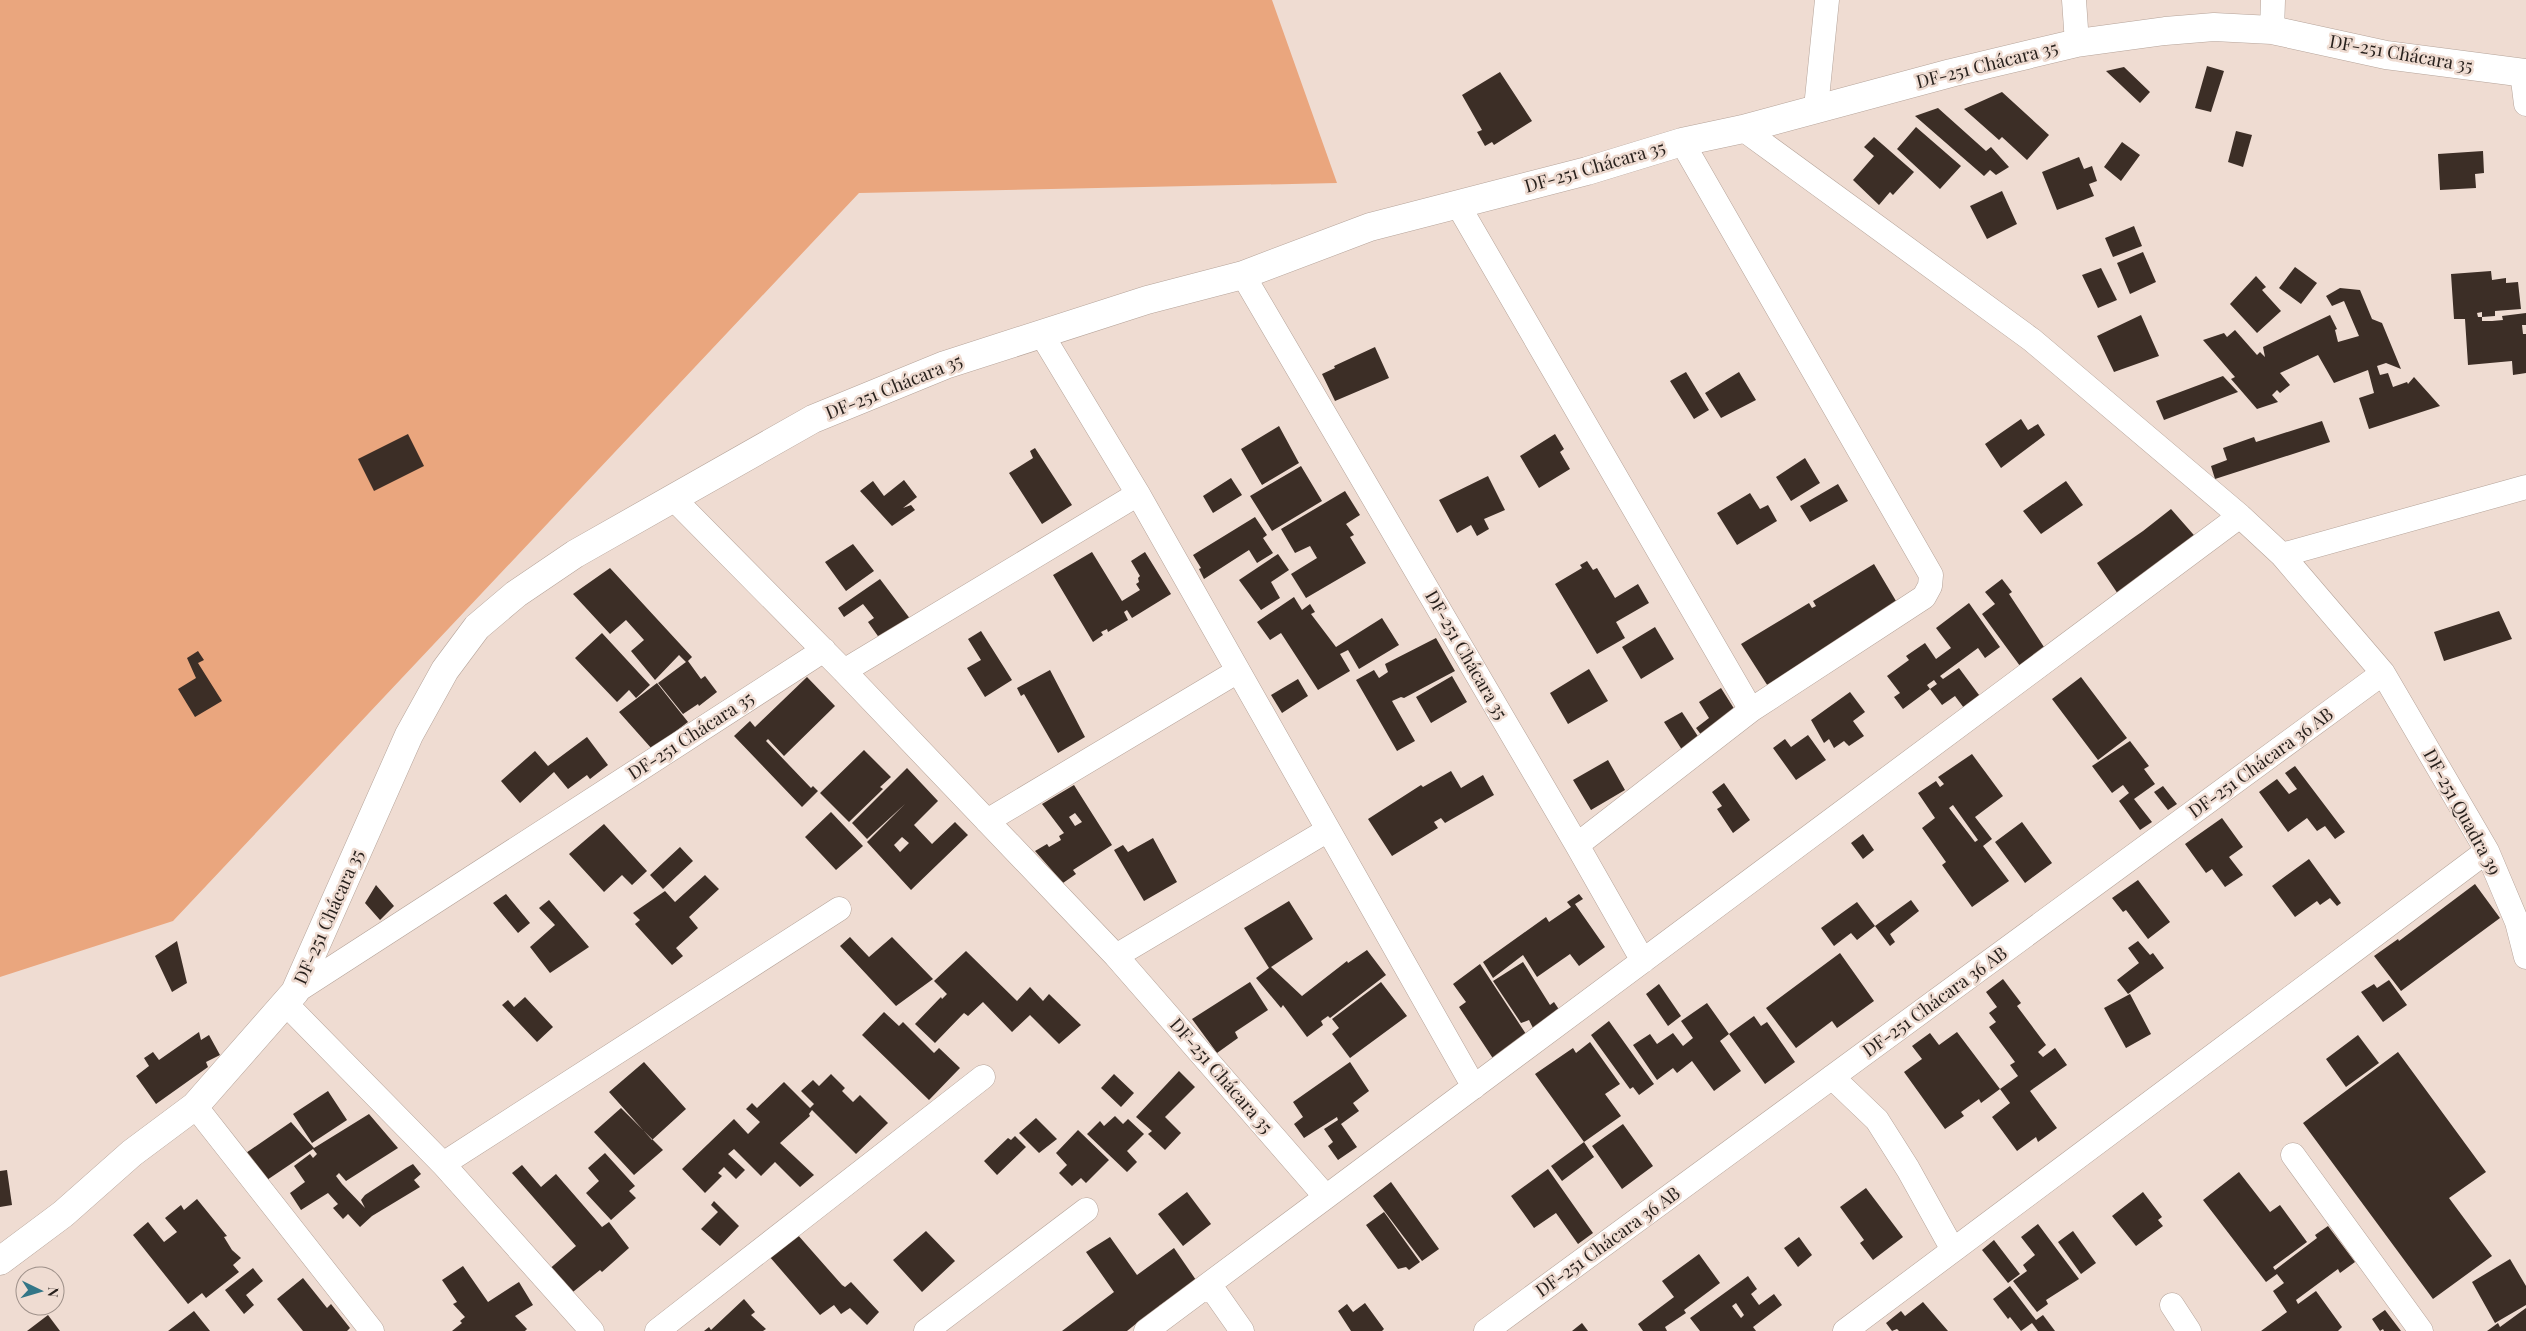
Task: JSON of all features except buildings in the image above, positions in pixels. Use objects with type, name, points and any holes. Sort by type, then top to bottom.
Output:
[{"type":"street","points":[[1816,108],[1828,0]]},
{"type":"street","points":[[2074,0],[2077,43]]},
{"type":"street","points":[[2272,0],[2272,30]]},
{"type":"street","name":"DF-251 Chácara 35","points":[[290,998],[409,735],[445,670],[476,627],[516,594],[575,554],[813,419],[944,365],[1147,300],[1243,275],[1370,227],[1587,171],[1682,142],[1743,129],[1816,108],[2077,43],[2165,30],[2214,27],[2272,30],[2386,55],[2524,73]]},
{"type":"street","points":[[2524,73],[2526,104]]},
{"type":"street","name":"DF-251 Quadra 39","points":[[1743,129],[2032,340],[2240,516],[2282,555],[2383,674],[2487,851],[2522,921],[2526,957]]},
{"type":"street","points":[[1578,845],[1751,710],[1924,597],[1930,586],[1931,574],[1682,142]]},
{"type":"street","points":[[1458,205],[1751,710]]},
{"type":"street","name":"DF-251 Chácara 35","points":[[1243,275],[1578,845],[1643,961]]},
{"type":"street","points":[[1042,335],[1138,494],[1474,1087]]},
{"type":"street","points":[[2282,555],[2526,487]]},
{"type":"street","points":[[844,671],[1138,494]]},
{"type":"street","name":"DF-251 Chácara 35","points":[[673,498],[824,650],[1116,956],[1326,1197]]},
{"type":"street","points":[[1146,1331],[2240,516]]},
{"type":"street","name":"DF-251 Chácara 35","points":[[290,998],[824,650]]},
{"type":"street","points":[[987,821],[1238,671]]},
{"type":"street","name":"DF-251 Chácara 36 AB","points":[[1486,1331],[2383,674]]},
{"type":"street","points":[[1116,956],[1328,830]]},
{"type":"street","points":[[1846,1331],[2487,851]]},
{"type":"street","points":[[443,1164],[839,909]]},
{"type":"street","points":[[0,1261],[62,1214],[132,1153],[195,1106],[290,998],[443,1164],[592,1331]]},
{"type":"street","points":[[658,1331],[983,1077]]},
{"type":"street","points":[[1832,1077],[1877,1120],[1908,1169],[1953,1250]]},
{"type":"street","points":[[195,1106],[372,1331]]},
{"type":"street","points":[[2293,1155],[2421,1331]]},
{"type":"street","points":[[926,1331],[1086,1210]]},
{"type":"street","points":[[1209,1284],[1242,1331]]},
{"type":"street","points":[[2172,1305],[2189,1331]]},
{"type":"shaded area","points":[[0,0],[1272,0],[1337,183],[859,193],[173,921],[0,977]]}]
